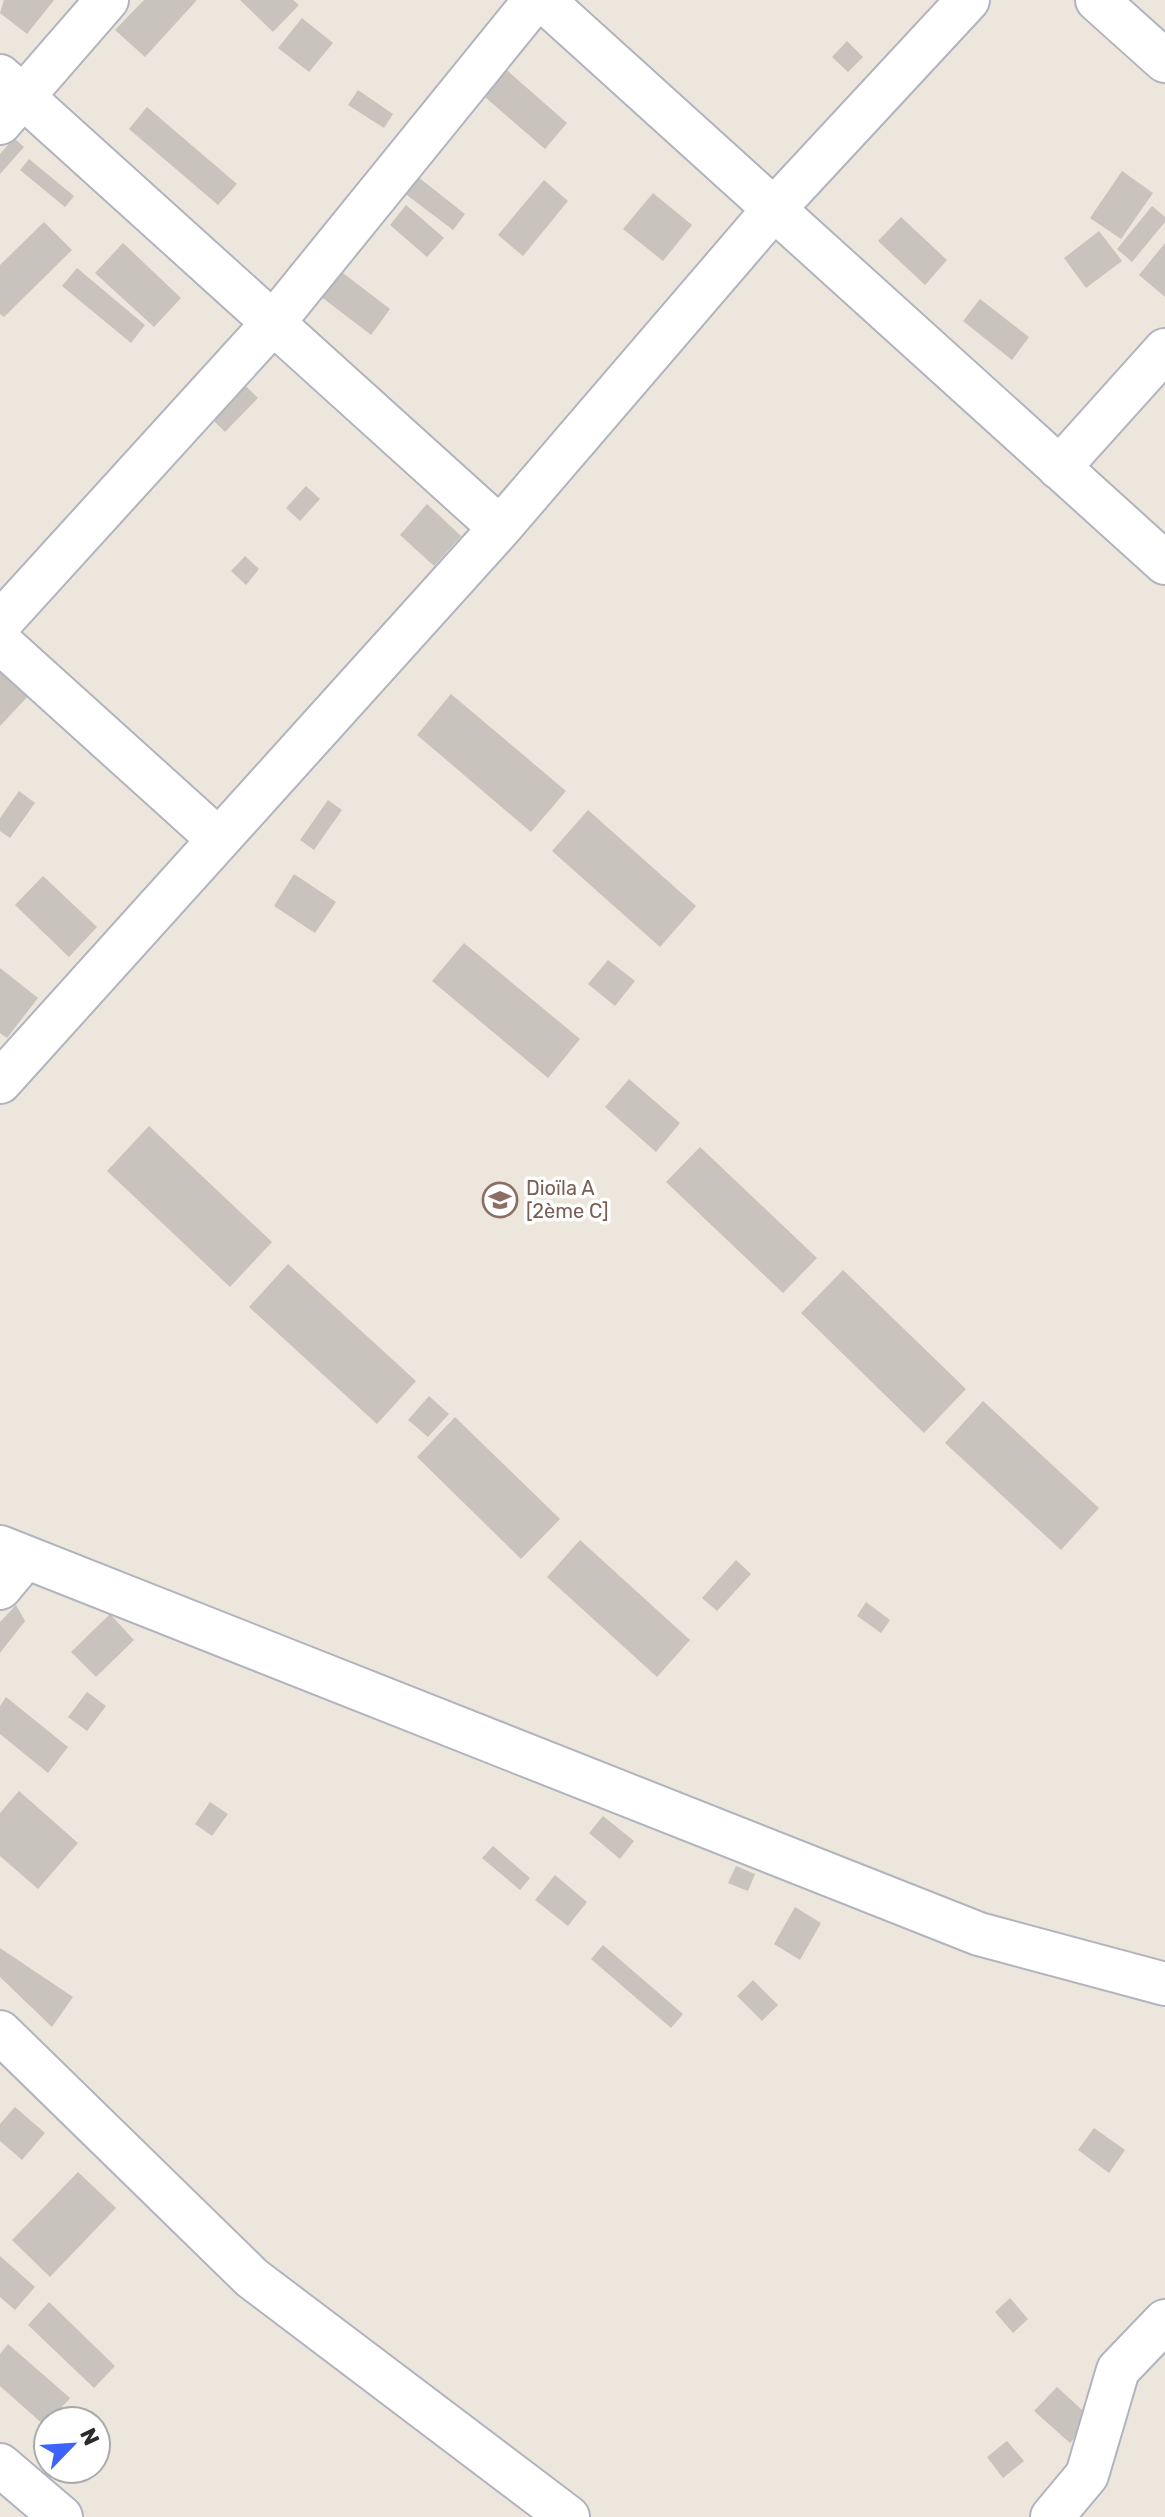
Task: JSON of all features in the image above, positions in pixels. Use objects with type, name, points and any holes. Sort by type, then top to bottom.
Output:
[{"type":"street","points":[[107,0],[8,99],[273,323],[500,528]]},
{"type":"street","points":[[0,623],[273,323],[535,0]]},
{"type":"street","points":[[543,0],[1165,563]]},
{"type":"street","points":[[0,1082],[500,528],[774,209],[968,0]]},
{"type":"street","points":[[1097,0],[1165,61]]},
{"type":"street","points":[[1059,468],[1165,350]]},
{"type":"street","points":[[0,642],[218,839]]},
{"type":"street","points":[[8,1564],[979,1934],[1165,1984]]},
{"type":"street","points":[[6,2050],[252,2278],[568,2517]]},
{"type":"street","points":[[1052,2517],[1087,2475],[1118,2370],[1165,2321]]},
{"type":"street","points":[[0,2465],[61,2517]]},
{"type":"building","points":[[4,0],[54,0],[27,34],[0,13]]},
{"type":"building","points":[[144,0],[197,0],[145,57],[115,30]]},
{"type":"building","points":[[240,0],[293,0],[299,5],[273,32]]},
{"type":"building","points":[[302,18],[333,43],[309,72],[278,48]]},
{"type":"building","points":[[847,41],[863,57],[848,72],[832,57]]},
{"type":"building","points":[[501,65],[567,123],[545,149],[478,91]]},
{"type":"building","points":[[358,90],[393,114],[384,128],[348,105]]},
{"type":"building","points":[[147,107],[237,184],[218,205],[129,129]]},
{"type":"building","points":[[14,138],[24,147],[0,174],[0,154]]},
{"type":"building","points":[[29,159],[74,196],[65,207],[20,170]]},
{"type":"building","points":[[408,169],[465,214],[453,230],[395,186]]},
{"type":"building","points":[[1122,171],[1153,193],[1121,239],[1090,218]]},
{"type":"building","points":[[544,180],[568,201],[523,256],[498,235]]},
{"type":"building","points":[[653,193],[692,225],[663,261],[623,229]]},
{"type":"building","points":[[406,205],[444,238],[427,257],[390,225]]},
{"type":"building","points":[[1152,206],[1165,217],[1165,222],[1132,262],[1117,249]]},
{"type":"building","points":[[901,217],[947,260],[925,285],[878,241]]},
{"type":"building","points":[[44,222],[72,250],[4,317],[0,314],[0,265]]},
{"type":"building","points":[[1099,231],[1122,261],[1086,288],[1064,258]]},
{"type":"building","points":[[123,243],[181,298],[154,327],[95,273]]},
{"type":"building","points":[[1165,243],[1165,297],[1139,275]]},
{"type":"building","points":[[77,268],[145,325],[131,343],[62,286]]},
{"type":"building","points":[[339,270],[390,309],[371,335],[320,296]]},
{"type":"building","points":[[980,299],[1029,337],[1012,360],[963,321]]},
{"type":"building","points":[[233,374],[258,398],[225,432],[201,408]]},
{"type":"building","points":[[306,486],[320,499],[300,521],[286,508]]},
{"type":"building","points":[[427,504],[461,536],[434,566],[400,535]]},
{"type":"building","points":[[245,556],[259,569],[246,585],[231,571]]},
{"type":"building","points":[[0,664],[31,693],[0,726]]},
{"type":"building","points":[[451,694],[566,791],[531,832],[417,735]]},
{"type":"building","points":[[19,791],[35,803],[10,838],[0,831],[0,818]]},
{"type":"building","points":[[328,800],[342,810],[314,850],[300,840]]},
{"type":"building","points":[[588,810],[696,906],[660,947],[552,851]]},
{"type":"building","points":[[294,874],[336,902],[315,933],[274,906]]},
{"type":"building","points":[[43,876],[97,927],[69,957],[15,905]]},
{"type":"building","points":[[464,943],[580,1039],[548,1078],[432,981]]},
{"type":"building","points":[[608,960],[635,981],[615,1006],[588,984]]},
{"type":"building","points":[[0,968],[38,998],[7,1038],[0,1033]]},
{"type":"building","points":[[629,1079],[680,1123],[656,1152],[605,1107]]},
{"type":"building","points":[[149,1126],[272,1242],[230,1287],[107,1171]]},
{"type":"building","points":[[700,1147],[817,1258],[783,1293],[666,1182]]},
{"type":"building","points":[[288,1264],[416,1381],[377,1424],[249,1307]]},
{"type":"building","points":[[843,1270],[966,1389],[924,1433],[801,1313]]},
{"type":"building","points":[[429,1396],[449,1414],[428,1437],[408,1420]]},
{"type":"building","points":[[983,1401],[1099,1508],[1061,1550],[945,1443]]},
{"type":"building","points":[[455,1417],[560,1519],[521,1559],[417,1457]]},
{"type":"building","points":[[580,1540],[690,1640],[657,1677],[547,1577]]},
{"type":"building","points":[[736,1560],[751,1574],[717,1611],[702,1598]]},
{"type":"building","points":[[866,1602],[890,1620],[881,1633],[857,1616]]},
{"type":"building","points":[[16,1605],[25,1621],[0,1653],[0,1622]]},
{"type":"building","points":[[110,1614],[134,1640],[96,1677],[71,1652]]},
{"type":"building","points":[[87,1692],[106,1706],[87,1731],[68,1717]]},
{"type":"building","points":[[6,1697],[68,1747],[48,1773],[0,1734],[0,1706]]},
{"type":"building","points":[[19,1791],[78,1843],[38,1889],[0,1856],[0,1813]]},
{"type":"building","points":[[210,1802],[228,1814],[212,1836],[195,1824]]},
{"type":"building","points":[[603,1816],[634,1841],[620,1859],[589,1833]]},
{"type":"building","points":[[493,1846],[530,1878],[520,1890],[482,1858]]},
{"type":"building","points":[[736,1866],[755,1874],[748,1891],[728,1883]]},
{"type":"building","points":[[555,1875],[587,1902],[568,1926],[535,1900]]},
{"type":"building","points":[[795,1907],[821,1923],[800,1960],[774,1944]]},
{"type":"building","points":[[603,1945],[683,2014],[671,2028],[591,1959]]},
{"type":"building","points":[[0,1948],[73,1997],[52,2027],[0,1977]]},
{"type":"building","points":[[753,1980],[778,2005],[762,2021],[737,1996]]},
{"type":"building","points":[[15,2107],[45,2133],[22,2160],[0,2141],[0,2124]]},
{"type":"building","points":[[1094,2128],[1125,2150],[1109,2173],[1078,2150]]},
{"type":"building","points":[[78,2172],[116,2208],[50,2277],[12,2240]]},
{"type":"building","points":[[0,2256],[35,2287],[15,2310],[0,2297]]},
{"type":"building","points":[[1010,2298],[1028,2319],[1013,2333],[995,2312]]},
{"type":"building","points":[[49,2302],[115,2366],[94,2388],[28,2325]]},
{"type":"building","points":[[8,2344],[70,2398],[64,2405],[32,2405],[32,2414],[0,2386],[0,2354]]},
{"type":"building","points":[[1057,2387],[1092,2419],[1070,2443],[1034,2411]]},
{"type":"building","points":[[1007,2441],[1024,2461],[1003,2478],[987,2457]]},
{"type":"place","name":"Dioïla A [2ème C]","points":[[500,1200]]}]
